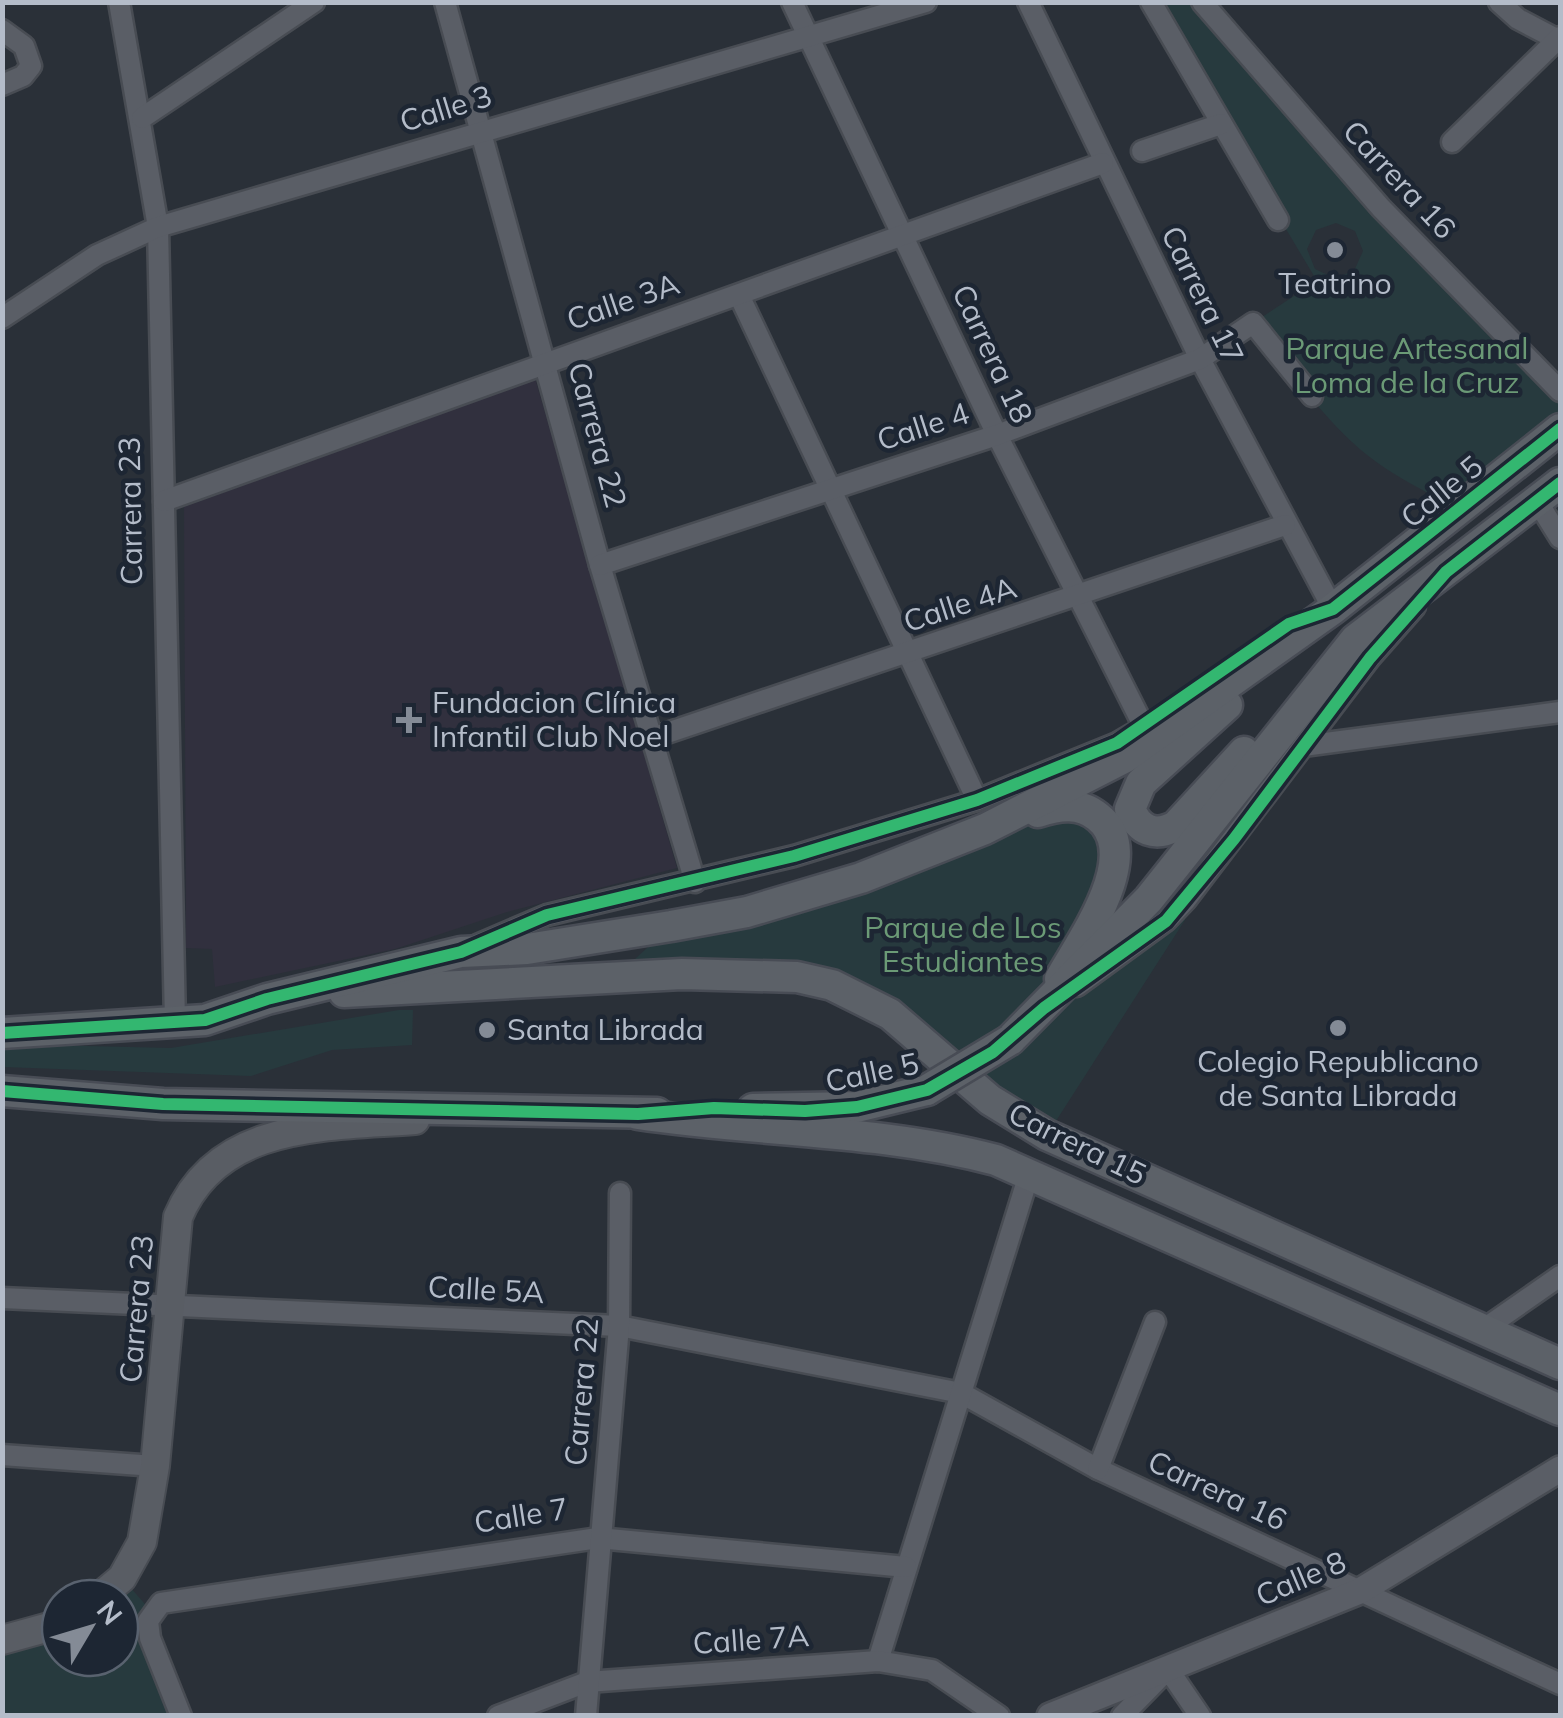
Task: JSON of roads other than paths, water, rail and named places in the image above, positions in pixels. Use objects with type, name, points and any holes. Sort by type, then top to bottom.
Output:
[{"type":"main road","name":"Calle 5","points":[[2,1033],[205,1020],[296,992],[461,952],[526,948],[747,912],[861,878],[974,823],[1124,758],[1333,609],[1560,428]]},
{"type":"main road","name":"Calle 5","points":[[2,1091],[163,1104],[638,1114],[714,1108],[805,1111],[900,1099],[927,1090],[1010,1040],[1149,900],[1355,640],[1549,492]]},
{"type":"main road","points":[[1333,609],[1141,783],[1130,809],[1136,823],[1148,832],[1162,833],[1176,826],[1292,700],[1355,640]]},
{"type":"main road","points":[[974,823],[1069,805],[1095,814],[1110,832],[1115,865],[1111,885],[1044,1008]]},
{"type":"main road","name":"Carrera 15","points":[[296,992],[396,992],[682,974],[797,977],[832,986],[890,1014],[990,1100],[1047,1135],[1560,1364]]},
{"type":"main road","name":"Carrera 23","points":[[122,1578],[142,1542],[155,1466],[178,1217],[186,1197],[208,1170],[240,1147],[285,1131],[498,1112]]},
{"type":"main road","name":"Carrera 15","points":[[638,1114],[711,1125],[900,1140],[956,1149],[1030,1171],[1560,1410]]},
{"type":"main road","points":[[2,1640],[40,1630]]},
{"type":"street","name":"Carrera 23","points":[[120,2],[158,227],[175,1022]]},
{"type":"street","points":[[142,118],[314,2]]},
{"type":"street","name":"Carrera 22","points":[[445,2],[600,565],[694,882]]},
{"type":"street","name":"Carrera 18","points":[[792,2],[997,435],[1144,728]]},
{"type":"street","name":"Calle 3","points":[[2,318],[97,256],[158,227],[926,2]]},
{"type":"street","name":"Carrera 17","points":[[1028,2],[1200,359],[1284,525],[1333,609]]},
{"type":"street","points":[[1152,2],[1278,220]]},
{"type":"street","name":"Carrera 16","points":[[1202,2],[1381,208],[1560,391]]},
{"type":"street","points":[[1452,142],[1560,39],[1518,19],[1499,2]]},
{"type":"street","points":[[2,30],[27,53],[30,66],[24,76],[2,85]]},
{"type":"street","points":[[1142,151],[1221,124]]},
{"type":"street","name":"Calle 3A","points":[[164,501],[546,360],[739,295],[1103,163]]},
{"type":"street","points":[[739,295],[909,652],[974,823]]},
{"type":"street","name":"Calle 4","points":[[600,565],[997,435],[1200,359],[1253,324],[1312,396]]},
{"type":"street","points":[[1549,492],[1560,538]]},
{"type":"street","name":"Calle 4A","points":[[652,738],[1284,525]]},
{"type":"street","name":"Calle 5","points":[[1044,1008],[1166,921],[1370,658],[1446,572]]},
{"type":"street","name":"Calle 5","points":[[461,952],[546,915],[974,823],[1144,728],[1289,624],[1333,609]]},
{"type":"street","points":[[1303,746],[1560,712]]},
{"type":"street","points":[[878,1662],[1030,1171]]},
{"type":"street","name":"Carrera 22","points":[[586,1716],[598,1538],[620,1326],[620,1193]]},
{"type":"street","points":[[1484,1329],[1560,1276]]},
{"type":"street","name":"Calle 5A","points":[[2,1298],[620,1326],[961,1393]]},
{"type":"street","points":[[1098,1469],[1155,1322]]},
{"type":"street","name":"Carrera 16","points":[[961,1393],[1098,1469],[1560,1684]]},
{"type":"street","points":[[2,1455],[155,1466]]},
{"type":"street","name":"Calle 8","points":[[1050,1716],[1360,1591],[1560,1468]]},
{"type":"street","name":"Calle 7","points":[[181,1716],[150,1638],[151,1611],[161,1604],[598,1538],[906,1567]]},
{"type":"street","name":"Calle 7A","points":[[498,1716],[587,1682],[878,1662],[932,1670],[999,1716]]},
{"type":"street","points":[[1122,1716],[1168,1668],[1200,1716]]},
{"type":"place","name":"Teatrino","points":[[1335,250]]},
{"type":"place","name":"Fundacion Clínica Infantil Club Noel","points":[[409,720]]},
{"type":"place","name":"Colegio Republicano de Santa Librada","points":[[1338,1028]]},
{"type":"place","name":"Santa Librada","points":[[487,1030]]},
{"type":"park label","name":"Parque Artesanal Loma de la Cruz","points":[[1407,366]]},
{"type":"park label","name":"Parque de Los Estudiantes","points":[[963,945]]}]
